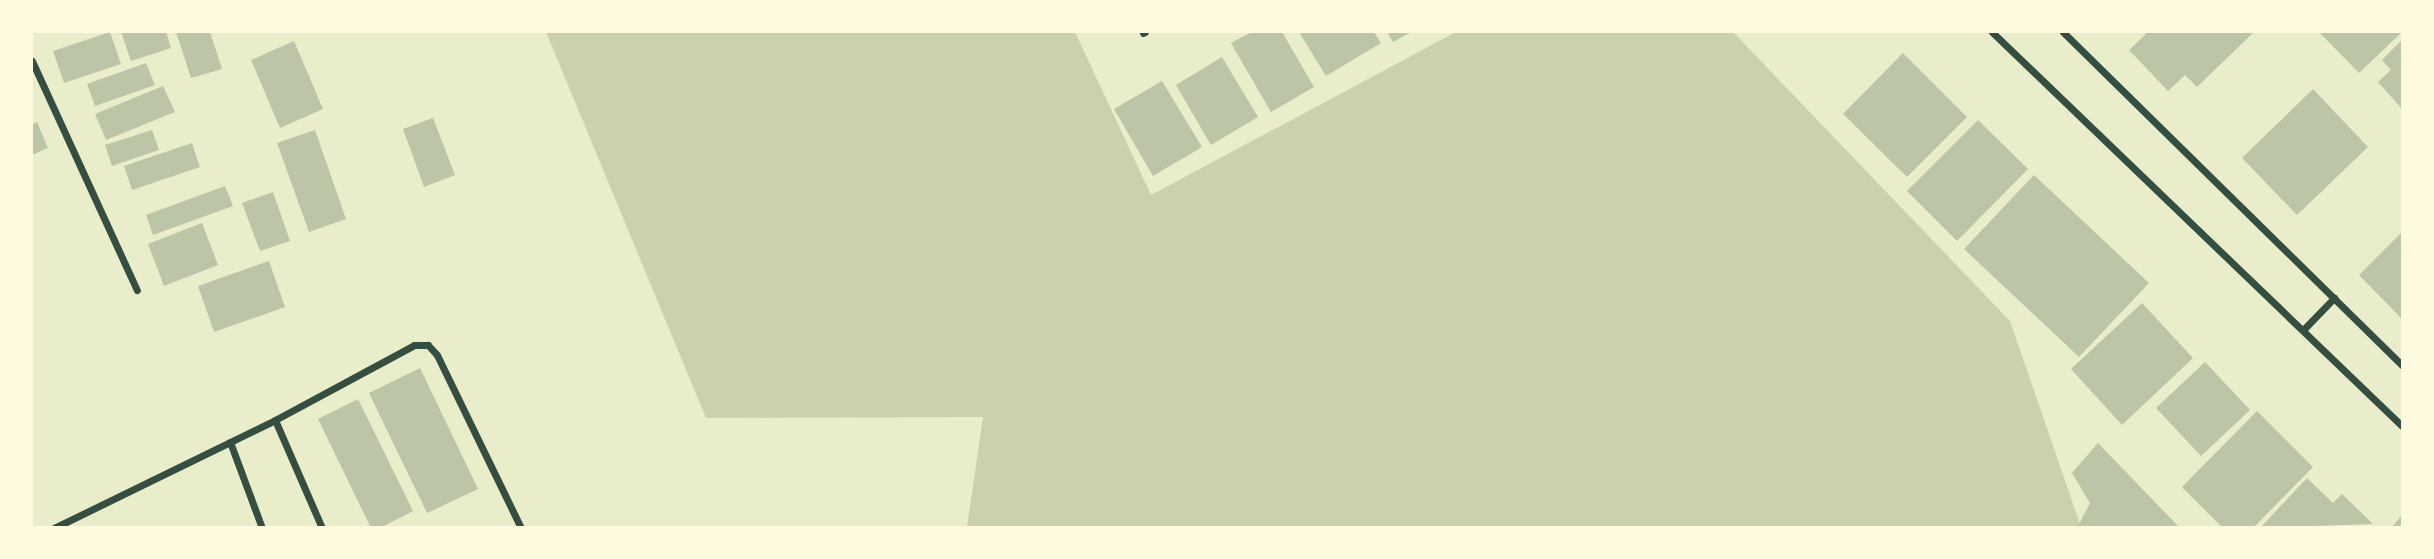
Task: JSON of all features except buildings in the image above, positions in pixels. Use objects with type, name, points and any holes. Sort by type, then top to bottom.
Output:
[{"type":"street","points":[[1992,32],[2401,422]]},
{"type":"street","points":[[2063,32],[2403,365]]},
{"type":"street","points":[[32,61],[137,289]]},
{"type":"street","points":[[2303,330],[2334,298]]},
{"type":"street","points":[[54,527],[275,420],[414,345],[428,345],[437,355],[521,527]]},
{"type":"street","points":[[275,420],[322,527]]},
{"type":"street","points":[[230,442],[262,527]]},
{"type":"green space","points":[[546,32],[1075,32],[1151,195],[1456,32],[1733,32],[2010,321],[2081,527],[967,527],[983,417],[706,418]]}]
